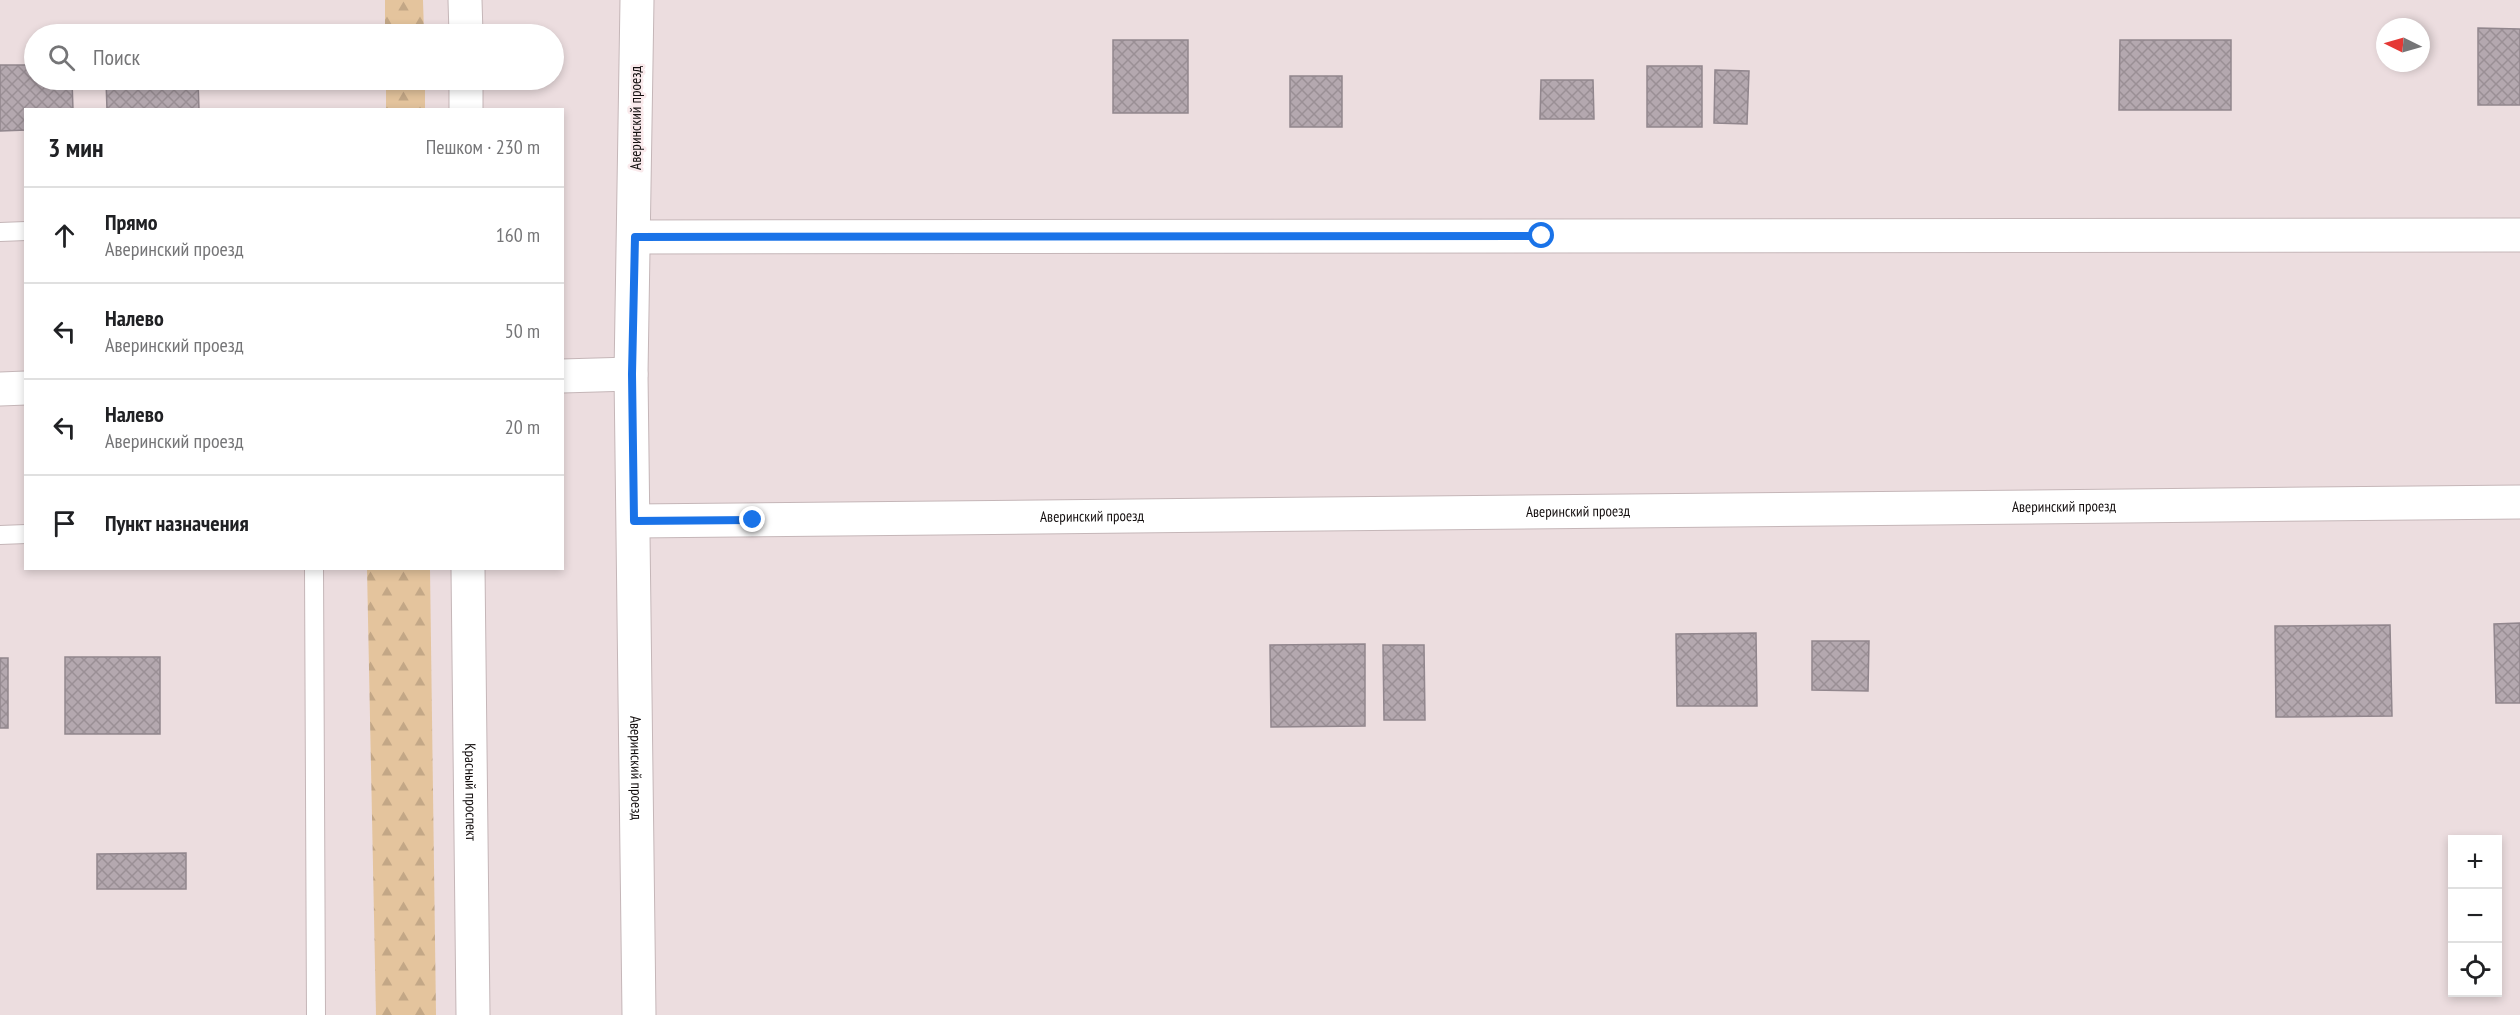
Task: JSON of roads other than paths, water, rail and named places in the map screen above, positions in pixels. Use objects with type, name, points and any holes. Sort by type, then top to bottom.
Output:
[{"type":"street","points":[[465,0],[466,24]]},
{"type":"street","name":"Аверинский проезд","points":[[637,0],[632,374],[639,1015]]},
{"type":"street","points":[[466,90],[466,108]]},
{"type":"street","points":[[635,237],[2520,235]]},
{"type":"street","points":[[564,376],[632,374]]},
{"type":"street","points":[[0,388],[24,388]]},
{"type":"street","name":"Аверинский проезд","points":[[634,521],[2520,502]]},
{"type":"street","name":"Красный проспект","points":[[468,570],[473,1015]]},
{"type":"lane","points":[[0,232],[24,231]]},
{"type":"lane","points":[[0,535],[24,534]]},
{"type":"lane","points":[[314,570],[316,1015]]}]
